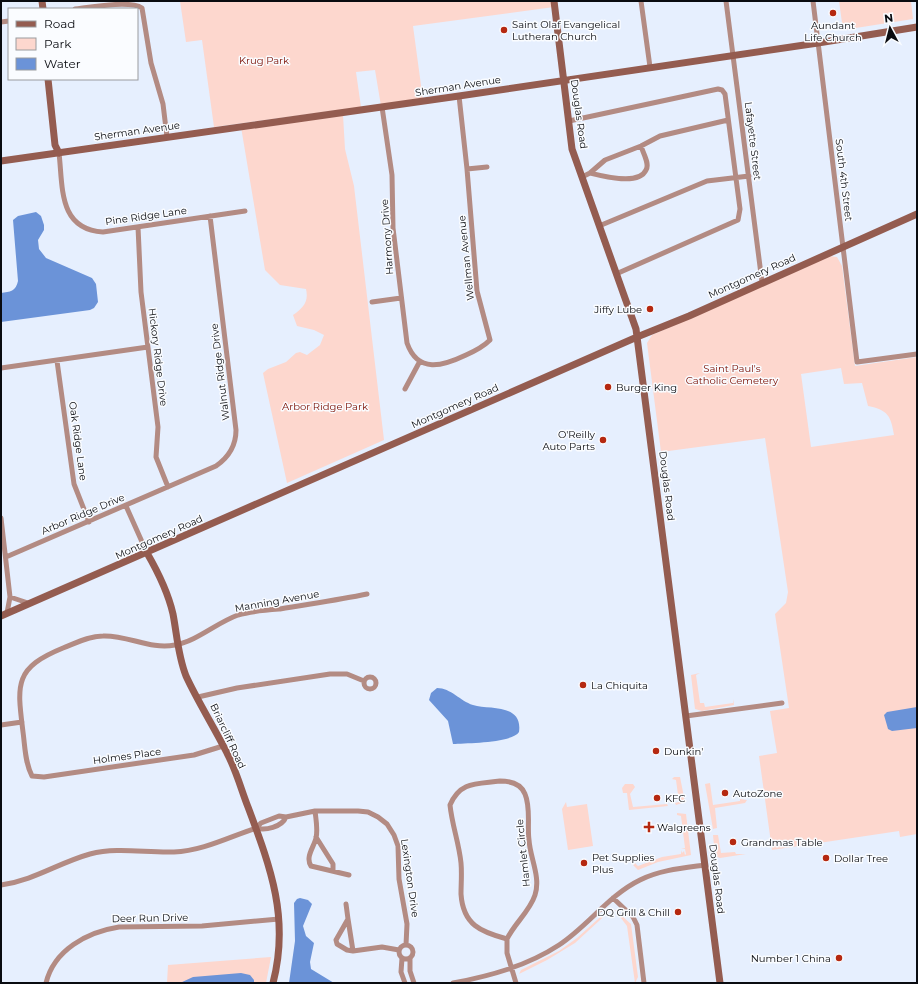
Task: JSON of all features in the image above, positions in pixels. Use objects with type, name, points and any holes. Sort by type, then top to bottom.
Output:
[{"type":"street","name":"Douglas Road","points":[[554,1],[572,149],[637,337],[720,983]]},
{"type":"street","points":[[641,1],[650,67]]},
{"type":"street","name":"Lafayette Street","points":[[726,1],[762,282]]},
{"type":"street","name":"South 4th Street","points":[[813,1],[857,362],[917,354]]},
{"type":"street","points":[[84,8],[126,3],[138,5],[142,8],[150,58],[163,104],[167,137]]},
{"type":"street","name":"Sherman Avenue","points":[[1,161],[459,96],[917,27]]},
{"type":"street","points":[[48,80],[55,145],[59,153]]},
{"type":"street","points":[[569,121],[718,89],[722,90],[725,94],[740,209],[738,220],[616,274]]},
{"type":"street","name":"Wellman Avenue","points":[[420,361],[427,364],[436,365],[449,363],[484,346],[490,340],[477,291],[467,169],[459,96]]},
{"type":"street","name":"Harmony Drive","points":[[382,107],[392,175],[393,228],[407,343],[409,350],[420,361]]},
{"type":"street","points":[[582,177],[590,173],[605,160],[641,146],[666,134],[728,120]]},
{"type":"street","points":[[590,173],[620,180],[643,174],[647,170],[647,164],[641,146]]},
{"type":"street","name":"Pine Ridge Lane","points":[[59,153],[66,209],[77,223],[90,230],[103,232],[245,211]]},
{"type":"street","points":[[467,169],[487,167]]},
{"type":"street","points":[[599,226],[699,184],[735,177],[749,176]]},
{"type":"street","name":"Montgomery Road","points":[[4,614],[688,316],[917,214]]},
{"type":"street","name":"Walnut Ridge Drive","points":[[168,487],[216,466],[223,461],[232,450],[236,437],[210,216]]},
{"type":"street","name":"Hickory Ridge Drive","points":[[138,227],[141,292],[158,427],[156,458],[168,487]]},
{"type":"street","points":[[372,302],[401,298]]},
{"type":"street","points":[[1,368],[148,347]]},
{"type":"street","name":"Oak Ridge Lane","points":[[57,361],[74,484],[89,522]]},
{"type":"street","points":[[405,389],[420,361]]},
{"type":"street","name":"Arbor Ridge Drive","points":[[6,557],[168,487]]},
{"type":"street","name":"Briarcliff Road","points":[[126,506],[168,596],[177,645],[187,677],[223,746],[256,828],[272,873],[279,919],[278,961],[273,983]]},
{"type":"street","points":[[1,518],[10,597],[4,614]]},
{"type":"street","name":"Manning Avenue","points":[[32,776],[28,765],[19,694],[23,676],[30,666],[38,660],[51,653],[89,638],[100,636],[117,637],[155,646],[177,645],[238,615],[367,594]]},
{"type":"street","points":[[10,597],[29,603]]},
{"type":"street","points":[[198,697],[238,688],[330,674],[347,674],[364,681]]},
{"type":"street","points":[[686,716],[782,703]]},
{"type":"street","points":[[1,725],[22,722]]},
{"type":"street","name":"Holmes Place","points":[[32,776],[44,778],[194,755],[223,746]]},
{"type":"street","name":"Hamlet Circle","points":[[502,780],[511,781],[517,785],[525,794],[528,803],[529,843],[536,882],[533,901],[512,929],[507,939],[487,934],[475,927],[467,917],[461,896],[461,863],[450,805],[459,789],[470,785],[502,780]]},
{"type":"street","points":[[315,811],[316,837],[309,858],[309,863],[311,866],[349,875]]},
{"type":"street","name":"Lexington Drive","points":[[1,885],[31,878],[89,854],[128,849],[173,852],[191,850],[256,828],[261,823],[279,816],[286,817],[315,811],[368,812],[387,824],[394,835],[398,846],[399,879],[407,924],[406,945],[412,950],[413,954],[410,958],[410,973],[414,983]]},
{"type":"street","points":[[316,837],[333,864],[333,871]]},
{"type":"street","points":[[453,983],[511,968],[540,956],[560,944],[613,898],[639,880],[660,872],[705,865]]},
{"type":"street","points":[[613,898],[633,917],[637,925],[644,983]]},
{"type":"street","points":[[346,904],[353,951]]},
{"type":"street","name":"Deer Run Drive","points":[[46,983],[48,976],[64,951],[87,936],[108,928],[202,926],[279,919]]},
{"type":"street","points":[[348,919],[336,940],[337,944],[347,950],[353,951],[382,947],[399,950]]},
{"type":"street","points":[[507,939],[511,968],[516,983]]},
{"type":"street","points":[[399,950],[402,946],[406,945]]},
{"type":"street","points":[[399,950],[402,958],[401,972],[405,983]]},
{"type":"street","points":[[402,958],[410,958]]},
{"type":"green space","name":"Krug Park","points":[[180,1],[553,1],[554,7],[413,26],[423,100],[381,106],[375,70],[356,72],[361,107],[214,127],[202,40],[186,42]]},
{"type":"green space","points":[[839,1],[911,1],[913,19],[843,30]]},
{"type":"green space","name":"Arbor Ridge Park","points":[[343,115],[345,149],[354,186],[384,440],[287,483],[263,373],[268,369],[286,362],[296,353],[300,352],[307,355],[320,345],[324,335],[314,330],[297,326],[293,315],[300,310],[306,301],[306,289],[280,285],[265,270],[241,127]]},
{"type":"green space","name":"Saint Paul's Catholic Cemetery","points":[[829,256],[837,257],[842,266],[855,366],[917,357],[917,834],[900,837],[899,831],[772,850],[759,756],[777,753],[770,711],[789,708],[775,614],[786,603],[788,592],[765,438],[661,452],[647,343],[652,335]],"holes":[[[841,368],[844,384],[862,383],[868,406],[880,410],[887,415],[890,419],[894,435],[811,447],[801,374]]]},
{"type":"green space","points":[[700,673],[696,675],[700,703],[704,703],[705,707],[733,703],[733,699],[734,705],[702,711],[695,709],[691,675]]},
{"type":"green space","points":[[674,777],[680,777],[685,802],[676,805],[675,803],[679,802],[676,780],[672,779]]},
{"type":"green space","points":[[710,783],[713,805],[740,801],[740,799],[747,800],[745,803],[715,808],[717,828],[713,829],[705,784]]},
{"type":"green space","points":[[625,784],[633,784],[635,787],[630,794],[633,807],[667,804],[668,806],[629,810],[627,793],[623,793],[622,788]]},
{"type":"green space","points":[[566,802],[567,807],[587,804],[593,846],[568,850],[562,809]]},
{"type":"green space","points":[[677,813],[686,814],[691,855],[658,862],[638,870],[633,865],[635,863],[638,866],[662,857],[681,854],[681,850],[682,853],[684,851],[685,855],[686,854],[685,849],[681,849],[685,848],[681,816],[677,815]]},
{"type":"green space","points":[[713,835],[718,835],[721,853],[735,852],[736,854],[746,854],[720,858],[715,856]]},
{"type":"green space","points":[[612,909],[575,943],[547,960],[519,974],[521,970],[559,951],[577,938],[608,910]]},
{"type":"green space","points":[[614,909],[631,924],[638,977],[635,983],[627,926]]},
{"type":"green space","points":[[271,957],[266,983],[167,983],[168,965]]},
{"type":"water","points":[[36,212],[41,216],[44,225],[44,230],[38,240],[39,249],[46,258],[92,278],[96,284],[98,302],[94,308],[90,310],[1,322],[1,293],[14,289],[18,281],[13,220],[18,216]]},
{"type":"water","points":[[437,688],[447,690],[473,705],[496,708],[510,712],[516,716],[519,723],[519,732],[515,736],[499,740],[453,744],[448,721],[429,700],[431,693]]},
{"type":"water","points":[[917,707],[917,728],[892,731],[888,729],[884,715],[887,712]]},
{"type":"water","points":[[300,898],[308,900],[312,904],[303,926],[306,936],[314,943],[310,962],[311,969],[334,983],[289,983],[295,941],[294,903]]},
{"type":"water","points":[[241,973],[250,975],[254,980],[254,983],[180,983],[193,977]]},
{"type":"place","name":"Aundant Life Church","points":[[833,13]]},
{"type":"place","name":"Saint Olaf Evangelical Lutheran Church","points":[[504,30]]},
{"type":"place","name":"Jiffy Lube","points":[[650,309]]},
{"type":"place","name":"Burger King","points":[[608,387]]},
{"type":"place","name":"O'Reilly Auto Parts","points":[[603,440]]},
{"type":"place","name":"La Chiquita","points":[[583,685]]},
{"type":"place","name":"Dunkin'","points":[[656,751]]},
{"type":"place","name":"AutoZone","points":[[725,793]]},
{"type":"place","name":"KFC","points":[[657,798]]},
{"type":"place","name":"Walgreens","points":[[649,827]]},
{"type":"place","name":"Grandmas Table","points":[[733,842]]},
{"type":"place","name":"Dollar Tree","points":[[826,858]]},
{"type":"place","name":"Pet Supplies Plus","points":[[584,863]]},
{"type":"place","name":"DQ Grill & Chill","points":[[678,912]]},
{"type":"place","name":"Number 1 China","points":[[839,958]]}]
